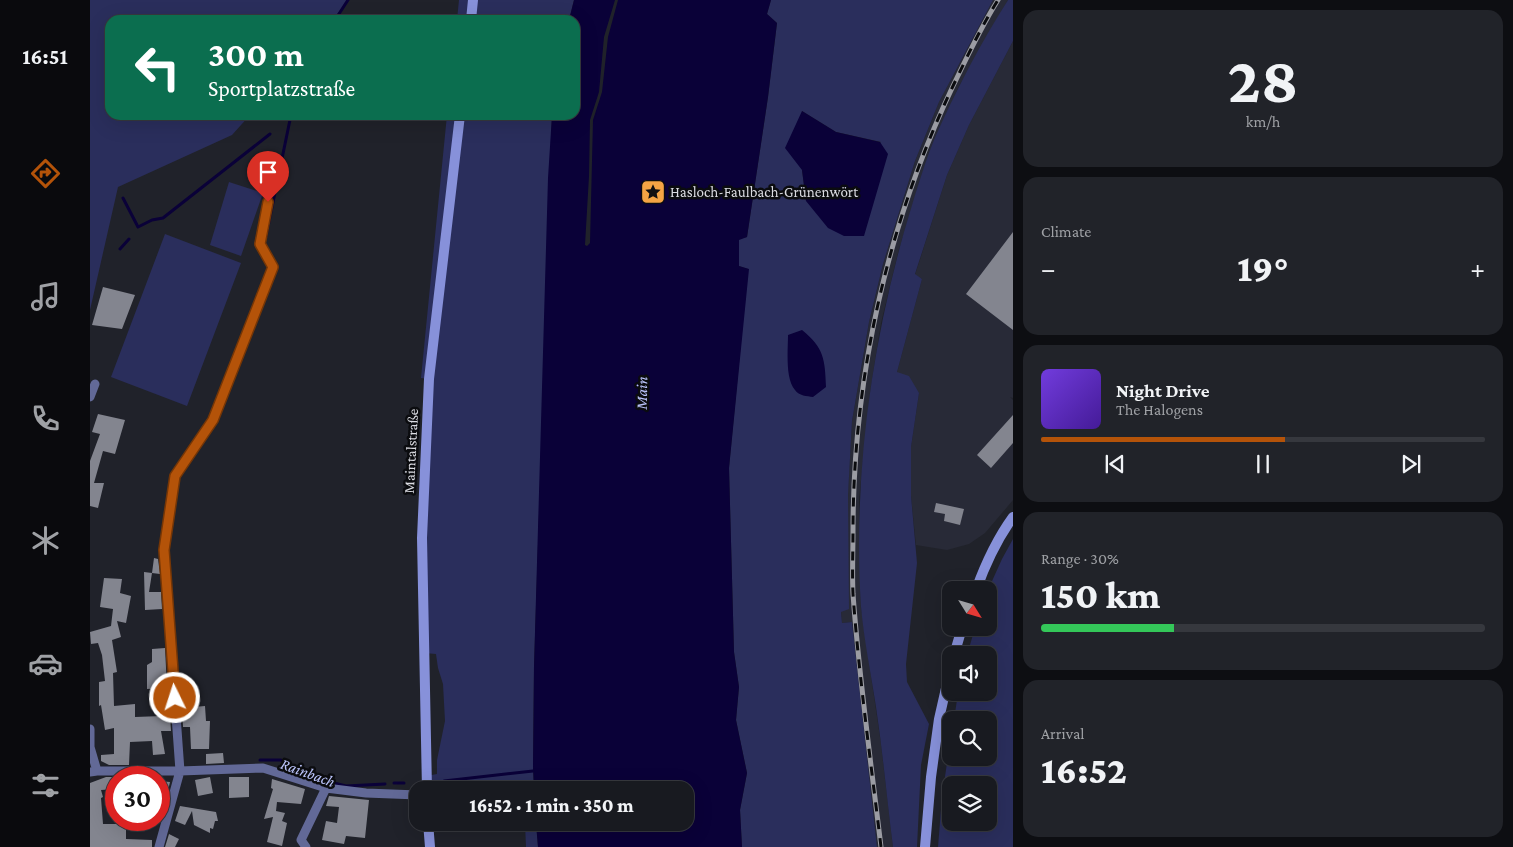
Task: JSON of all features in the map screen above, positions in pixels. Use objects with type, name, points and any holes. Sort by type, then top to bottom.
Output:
[{"type":"main road","points":[[472,15],[473,0]]},
{"type":"main road","name":"Maintalstraße","points":[[426,781],[422,538],[428,399],[459,120]]},
{"type":"main road","points":[[979,581],[984,568],[1013,517]]},
{"type":"main road","points":[[925,847],[931,777],[943,701]]},
{"type":"main road","points":[[429,831],[430,847]]},
{"type":"street","points":[[159,847],[180,771],[164,550],[175,476],[213,420],[273,267],[260,244],[268,202]]},
{"type":"street","points":[[90,398],[95,384]]},
{"type":"street","points":[[90,729],[90,747],[94,771],[180,771],[264,768],[326,788],[366,793],[409,795]]},
{"type":"street","points":[[306,847],[302,840],[326,788]]},
{"type":"shaded area","points":[[90,0],[349,0],[336,15],[105,15],[105,120],[246,120],[232,135],[118,187],[90,310]]},
{"type":"shaded area","points":[[459,0],[574,0],[570,15],[458,15]]},
{"type":"shaded area","points":[[771,0],[993,0],[939,102],[915,161],[883,264],[869,322],[852,421],[848,495],[849,609],[841,612],[842,623],[852,622],[877,847],[742,847],[740,810],[747,773],[736,720],[739,687],[734,652],[729,468],[748,269],[739,266],[739,239],[747,237],[777,23],[767,14]],"holes":[[[802,111],[836,132],[881,142],[806,201],[802,170]]]},
{"type":"shaded area","points":[[993,0],[1008,0],[958,88],[934,142],[919,183],[898,253],[881,323],[871,386],[859,499],[861,608],[881,744],[893,847],[877,847],[852,622],[842,623],[841,611],[852,421],[869,322],[883,264],[915,161],[939,102]]},
{"type":"shaded area","points":[[1008,0],[1013,0],[1013,41],[969,125],[947,175],[915,274],[922,279],[897,372],[909,376],[919,393],[911,447],[911,496],[917,563],[906,664],[907,682],[929,724],[921,765],[917,847],[893,847],[861,607],[859,560],[862,465],[873,371],[892,278],[904,232],[934,140],[959,86]]},
{"type":"shaded area","points":[[1013,41],[1013,398],[1010,397],[1013,400],[1013,500],[985,533],[969,544],[947,550],[916,545],[911,496],[911,447],[919,393],[897,372],[922,279],[915,275],[947,175],[969,125]]},
{"type":"shaded area","points":[[447,120],[552,120],[534,667],[534,781],[426,781],[426,776],[437,774],[437,760],[445,721],[443,684],[436,654],[424,653],[429,379],[421,378]]},
{"type":"shaded area","points":[[229,182],[263,193],[241,256],[210,245]]},
{"type":"shaded area","points":[[165,234],[241,263],[187,406],[111,377]]},
{"type":"shaded area","points":[[1013,539],[1013,847],[938,847],[942,797],[942,831],[997,831],[997,776],[945,776],[947,766],[997,766],[997,711],[955,711],[957,701],[997,701],[997,646],[970,646],[973,636],[998,636],[998,581],[992,581]]},
{"type":"shaded area","points":[[525,831],[537,831],[538,847],[526,847]]},
{"type":"water","name":"Main","points":[[574,0],[615,0],[604,37],[599,92],[590,120],[585,245],[587,246],[590,243],[593,120],[602,92],[608,37],[618,0],[771,0],[767,14],[777,23],[747,237],[739,240],[739,266],[749,269],[729,468],[734,652],[739,687],[736,720],[747,773],[740,810],[742,847],[538,847],[537,831],[694,831],[694,781],[534,781],[534,667],[548,178],[552,120],[580,120],[580,15],[570,15]]},
{"type":"water","points":[[802,111],[836,132],[880,142],[888,154],[864,236],[844,236],[828,228],[806,201],[802,170],[785,148]]},
{"type":"water","points":[[802,330],[815,343],[824,361],[826,387],[813,397],[797,392],[792,385],[788,372],[788,335]]},
{"type":"building","points":[[1013,232],[1013,330],[966,294]]},
{"type":"building","points":[[103,287],[135,295],[122,329],[92,325]]},
{"type":"building","points":[[98,414],[125,420],[115,454],[103,451],[94,483],[104,483],[98,508],[90,506],[90,461],[100,434],[92,432]]},
{"type":"building","points":[[1013,415],[1013,443],[991,468],[977,455]]},
{"type":"building","points":[[936,503],[964,509],[960,525],[944,521],[945,514],[934,512]]},
{"type":"building","points":[[154,558],[158,559],[160,574],[152,573]]},
{"type":"building","points":[[144,572],[152,573],[149,592],[161,592],[162,609],[145,610]]},
{"type":"building","points":[[104,578],[122,579],[120,593],[131,596],[126,623],[117,621],[121,637],[112,640],[117,672],[113,673],[114,706],[135,704],[135,717],[162,716],[161,703],[169,702],[171,731],[161,731],[165,754],[153,755],[152,741],[130,742],[129,765],[109,765],[101,761],[101,755],[114,754],[114,728],[105,730],[101,705],[99,706],[99,682],[105,681],[102,655],[98,643],[91,644],[90,632],[111,626],[113,609],[100,607]]},
{"type":"building","points":[[165,648],[167,688],[147,689],[147,665],[152,662],[152,649]]},
{"type":"building","points":[[205,706],[206,721],[210,721],[209,749],[191,749],[190,727],[183,727],[182,708]]},
{"type":"building","points":[[223,753],[224,763],[206,764],[206,754]]},
{"type":"building","points":[[105,777],[105,790],[101,790],[103,797],[101,798],[105,831],[126,831],[126,839],[152,840],[152,847],[90,847],[90,783]]},
{"type":"building","points":[[210,777],[213,793],[198,796],[195,780]]},
{"type":"building","points":[[229,777],[249,777],[249,797],[229,798]]},
{"type":"building","points":[[272,779],[305,789],[301,804],[277,802],[276,811],[285,813],[282,821],[287,823],[282,846],[267,842],[273,817],[264,819],[273,789],[271,788]]},
{"type":"building","points":[[329,796],[369,800],[365,838],[346,836],[344,844],[322,840],[326,821],[337,823],[339,807],[326,806]]},
{"type":"building","points":[[180,806],[216,812],[218,821],[215,821],[213,829],[210,828],[210,833],[194,825],[192,811],[185,825],[175,821]]},
{"type":"building","points":[[169,834],[179,839],[175,847],[165,847]]},
{"type":"waterway","points":[[338,15],[348,0]]},
{"type":"waterway","points":[[266,236],[290,120]]},
{"type":"waterway","points":[[123,198],[138,227],[152,220],[163,218],[270,134]]},
{"type":"waterway","points":[[120,249],[129,239]]},
{"type":"waterway","name":"Rainbach","points":[[260,760],[281,760],[314,778],[346,786],[385,784]]},
{"type":"waterway","name":"Rainbach","points":[[444,781],[533,771]]},
{"type":"waterway","name":"Rainbach","points":[[394,783],[404,783]]},
{"type":"railway","points":[[881,847],[862,689],[853,594],[853,532],[859,416],[867,359],[878,303],[892,247],[910,193],[930,139],[953,86],[980,31],[998,0]]},
{"type":"place","name":"Hasloch-Faulbach-Grünenwört","points":[[653,192]]},
{"type":"route","points":[[175,698],[164,550],[175,476],[213,420],[273,267],[260,244],[268,202]]}]
